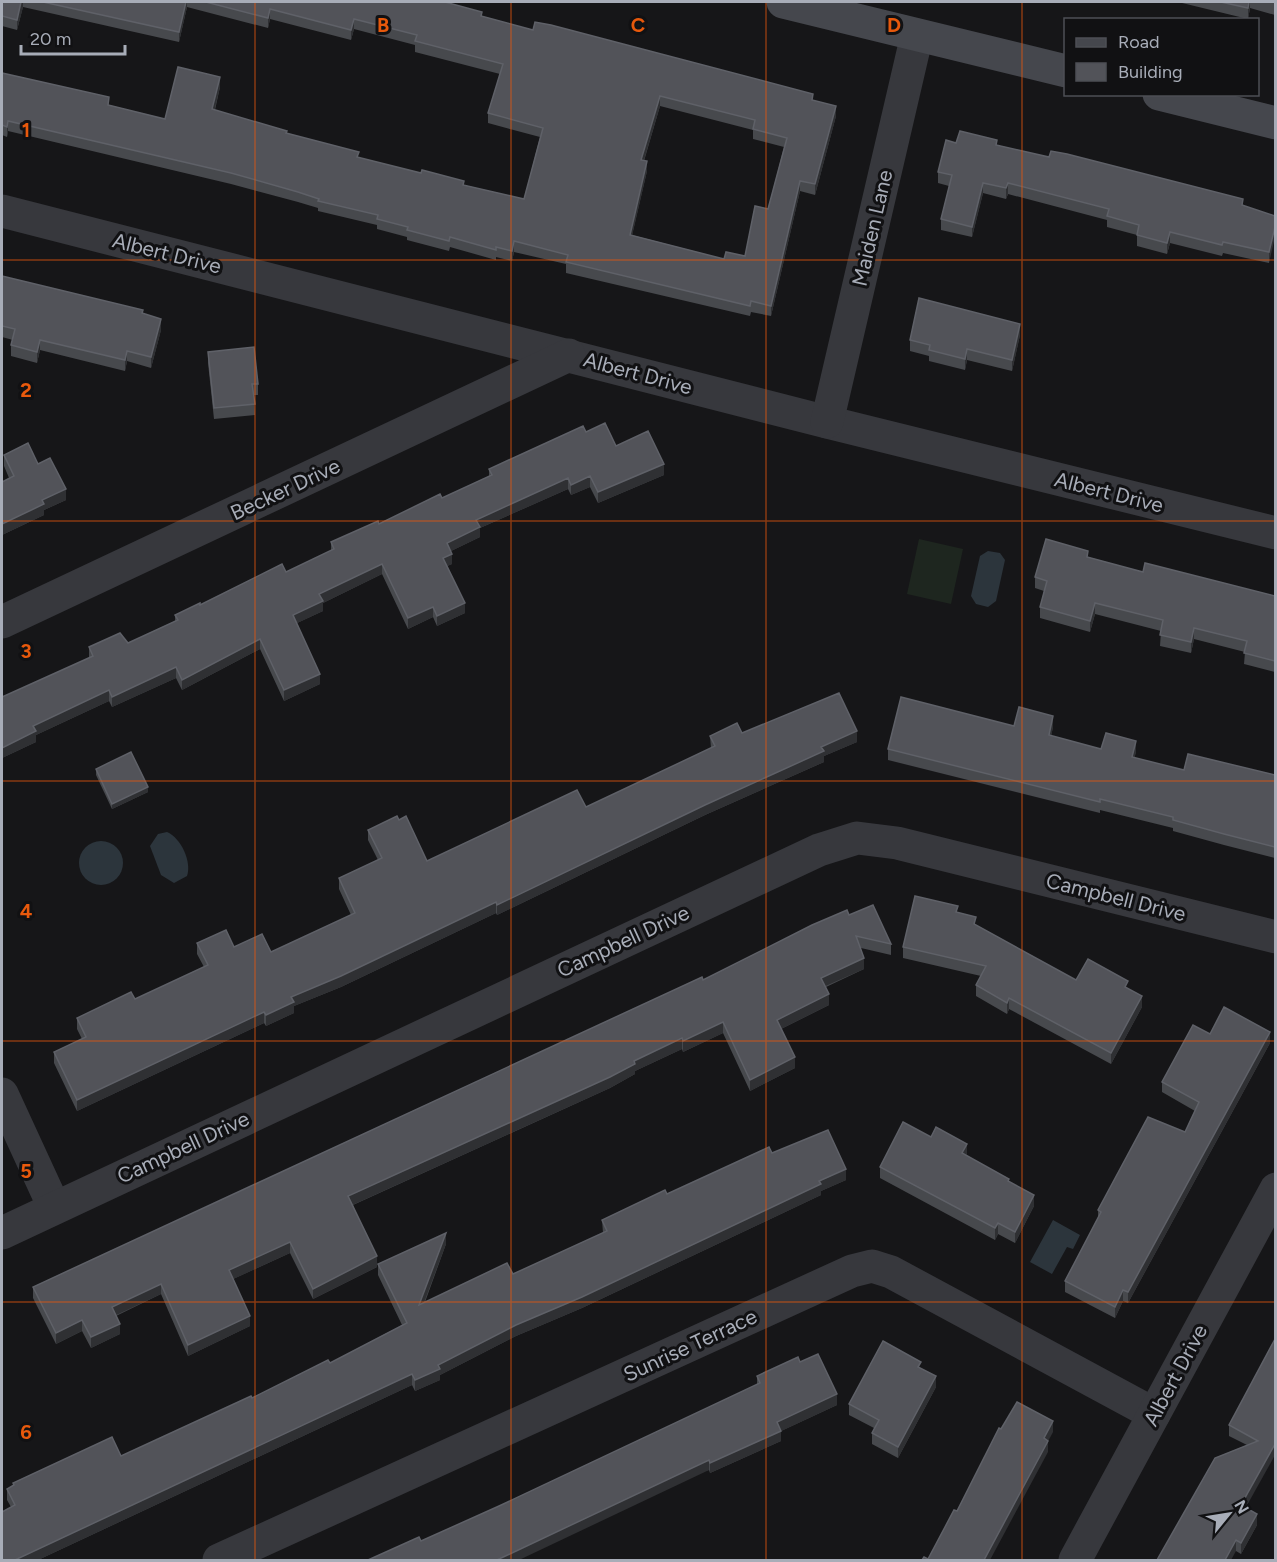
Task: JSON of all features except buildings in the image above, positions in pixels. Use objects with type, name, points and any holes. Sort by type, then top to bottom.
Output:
[{"type":"street","points":[[783,2],[1064,71]]},
{"type":"street","name":"Maiden Lane","points":[[827,422],[918,35]]},
{"type":"street","points":[[1167,96],[1275,123]]},
{"type":"street","name":"Albert Drive","points":[[2,211],[827,422],[1275,533]]},
{"type":"street","name":"Becker Drive","points":[[2,622],[569,355]]},
{"type":"street","name":"Campbell Drive","points":[[2,1233],[819,850],[857,838],[897,843],[1275,937]]},
{"type":"street","points":[[2,1094],[54,1207]]},
{"type":"street","name":"Albert Drive","points":[[1075,1560],[1275,1189]]},
{"type":"street","name":"Sunrise Terrace","points":[[219,1560],[852,1271],[872,1266],[891,1272],[1154,1414]]},
{"type":"shaded area","points":[[919,539],[963,549],[951,604],[907,594]]},
{"type":"shaded area","points":[[988,551],[1000,553],[1005,560],[996,601],[988,607],[976,604],[971,596],[980,556]]},
{"type":"shaded area","points":[[167,832],[181,845],[188,864],[187,876],[174,883],[161,875],[150,846],[158,834]]},
{"type":"shaded area","points":[[101,841],[116,848],[123,863],[116,878],[101,885],[86,878],[79,863],[86,848]]},
{"type":"shaded area","points":[[1053,1220],[1080,1235],[1073,1249],[1067,1247],[1052,1274],[1030,1262]]}]
